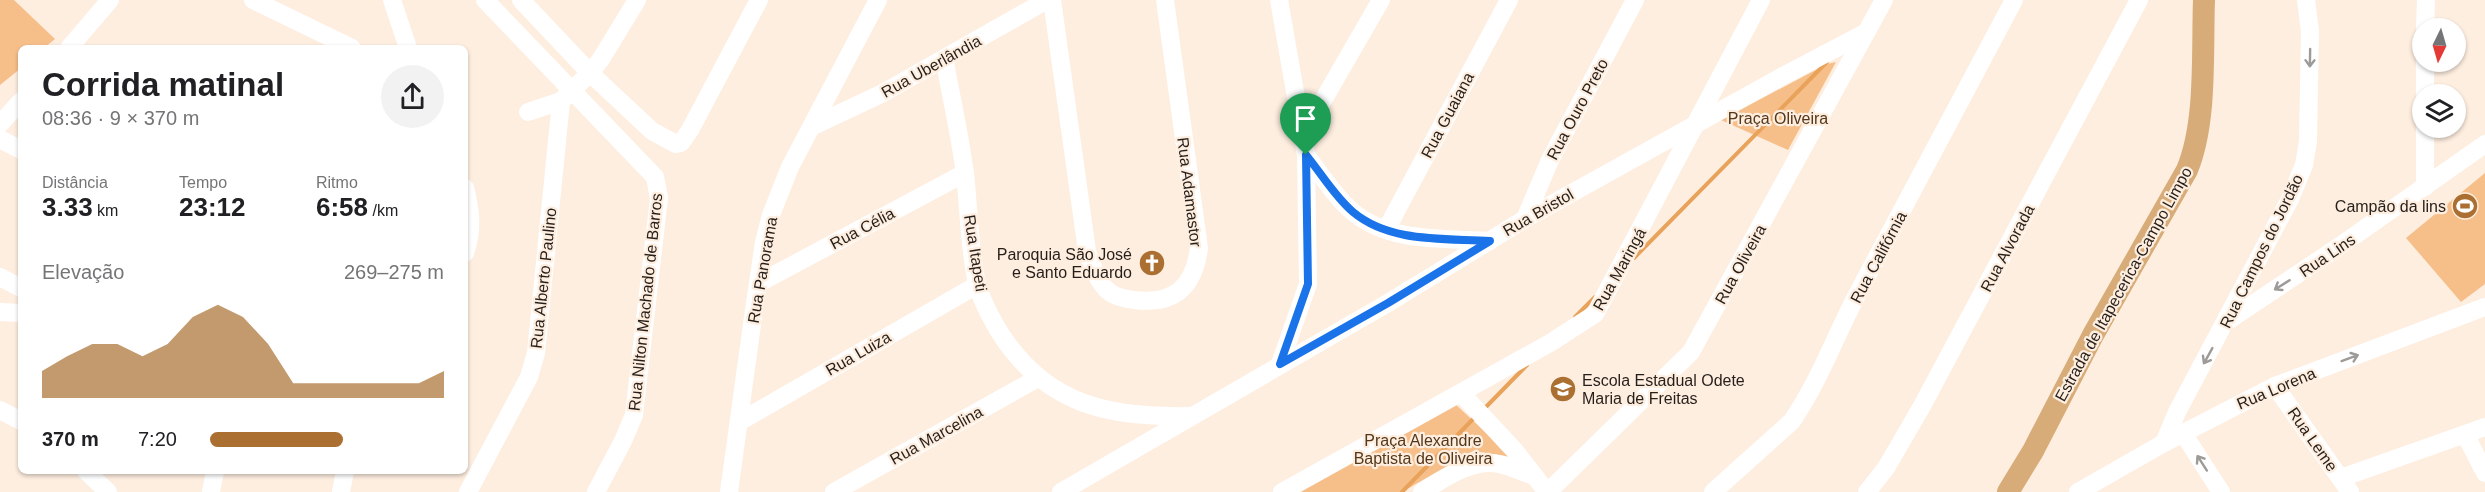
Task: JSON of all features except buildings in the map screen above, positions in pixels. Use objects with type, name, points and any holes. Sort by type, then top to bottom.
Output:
[{"type":"main road","name":"Estrada de Itapecerica-Campo Limpo","points":[[2011,490],[2093,335],[2195,152],[2199,124],[2204,0]]},
{"type":"street","points":[[73,44],[110,0]]},
{"type":"street","points":[[253,0],[346,45]]},
{"type":"street","points":[[392,0],[407,45]]},
{"type":"street","points":[[485,0],[567,95]]},
{"type":"street","points":[[521,0],[590,73],[652,131],[672,143],[681,143],[759,0]]},
{"type":"street","points":[[528,112],[567,95],[590,73],[637,0]]},
{"type":"street","name":"Rua Panorama","points":[[729,492],[764,242],[771,214],[790,167],[878,0]]},
{"type":"street","name":"Rua Uberlândia","points":[[813,126],[883,93],[1047,0]]},
{"type":"street","name":"Rua Adamastor","points":[[1052,0],[1087,251],[1101,283],[1110,293],[1125,299],[1145,302],[1160,301],[1180,292],[1197,265],[1199,248],[1165,0]]},
{"type":"street","points":[[1279,0],[1306,155],[1308,284],[1280,364]]},
{"type":"street","points":[[1303,135],[1381,0]]},
{"type":"street","name":"Rua Guaiana","points":[[1386,230],[1509,0]]},
{"type":"street","name":"Rua Ouro Preto","points":[[1525,219],[1550,160],[1635,0]]},
{"type":"street","name":"Rua Maringá","points":[[1282,492],[1576,328],[1595,314],[1761,0]]},
{"type":"street","name":"Rua Oliveira","points":[[1548,492],[1691,352],[1884,0]]},
{"type":"street","name":"Rua Califórnia","points":[[1713,492],[1792,421],[1800,410],[1858,294],[2014,0]]},
{"type":"street","name":"Rua Alvorada","points":[[1867,492],[1886,468],[1922,406],[2139,0]]},
{"type":"street","name":"Rua Campos do Jordão","points":[[2164,443],[2177,412],[2290,199],[2304,165],[2308,141],[2310,31],[2306,0]]},
{"type":"street","points":[[2425,18],[2426,0]]},
{"type":"street","name":"Rua Bristol","points":[[1061,492],[1388,303],[1525,219],[1781,77],[1866,33]]},
{"type":"street","name":"Rua Itapeti","points":[[944,58],[965,173],[977,285],[1000,333],[1012,351],[1038,378],[1068,396],[1099,408],[1133,416],[1193,416]]},
{"type":"street","name":"Rua Nilton Machado de Barros","points":[[567,95],[655,177],[659,198],[634,415],[596,492]]},
{"type":"street","name":"Rua Alberto Paulino","points":[[468,492],[529,377],[534,360],[567,95]]},
{"type":"street","points":[[0,124],[18,103]]},
{"type":"street","points":[[2425,138],[2425,187]]},
{"type":"street","points":[[0,139],[18,148]]},
{"type":"street","name":"Rua Lins","points":[[2227,321],[2485,144]]},
{"type":"street","points":[[1306,155],[1351,211],[1373,225],[1416,237],[1490,241]]},
{"type":"street","name":"Rua Célia","points":[[759,283],[965,173]]},
{"type":"street","points":[[468,202],[472,220],[468,243]]},
{"type":"street","points":[[0,277],[18,286]]},
{"type":"street","name":"Rua Luiza","points":[[739,422],[977,285]]},
{"type":"street","name":"Rua Lorena","points":[[2078,492],[2164,443],[2275,386],[2485,307]]},
{"type":"street","points":[[0,312],[18,313]]},
{"type":"street","name":"Rua Marcelina","points":[[834,492],[1038,378]]},
{"type":"street","name":"Rua Leme","points":[[2275,386],[2346,485]]},
{"type":"street","points":[[2191,387],[2200,424]]},
{"type":"street","points":[[1461,393],[1548,492]]},
{"type":"street","points":[[0,410],[18,419]]},
{"type":"street","points":[[2346,485],[2485,428]]},
{"type":"street","points":[[2183,433],[2221,492]]},
{"type":"street","points":[[2466,436],[2485,473]]},
{"type":"street","points":[[1422,492],[1455,474],[1482,463],[1499,464],[1536,477]]},
{"type":"street","points":[[89,474],[108,492]]},
{"type":"street","points":[[211,492],[214,474]]},
{"type":"street","points":[[340,492],[344,474]]},
{"type":"green space","points":[[0,0],[14,0],[55,39],[48,45],[18,45],[18,70],[0,85]]},
{"type":"green space","name":"Praça Oliveira","points":[[1836,62],[1788,150],[1721,120],[1827,64]]},
{"type":"green space","name":"Campão da lins","points":[[2485,173],[2485,284],[2461,302],[2406,238]]},
{"type":"green space","name":"Praça Alexandre Baptista de Oliveira","points":[[1453,402],[1512,457],[1473,451],[1402,492],[1299,492]]},
{"type":"waterway","points":[[1634,258],[1827,62]]},
{"type":"waterway","points":[[1575,317],[1595,297]]},
{"type":"waterway","points":[[1484,409],[1527,365]]},
{"type":"waterway","points":[[1402,492],[1476,416]]},
{"type":"place","name":"Campão da lins","points":[[2465,206]]},
{"type":"place","name":"Paroquia São José e Santo Eduardo","points":[[1152,263]]},
{"type":"place","name":"Escola Estadual Odete Maria de Freitas","points":[[1563,389]]},
{"type":"route","points":[[1306,155],[1351,211],[1373,225],[1416,237],[1490,241],[1388,303],[1280,364],[1308,284],[1306,155]]}]
